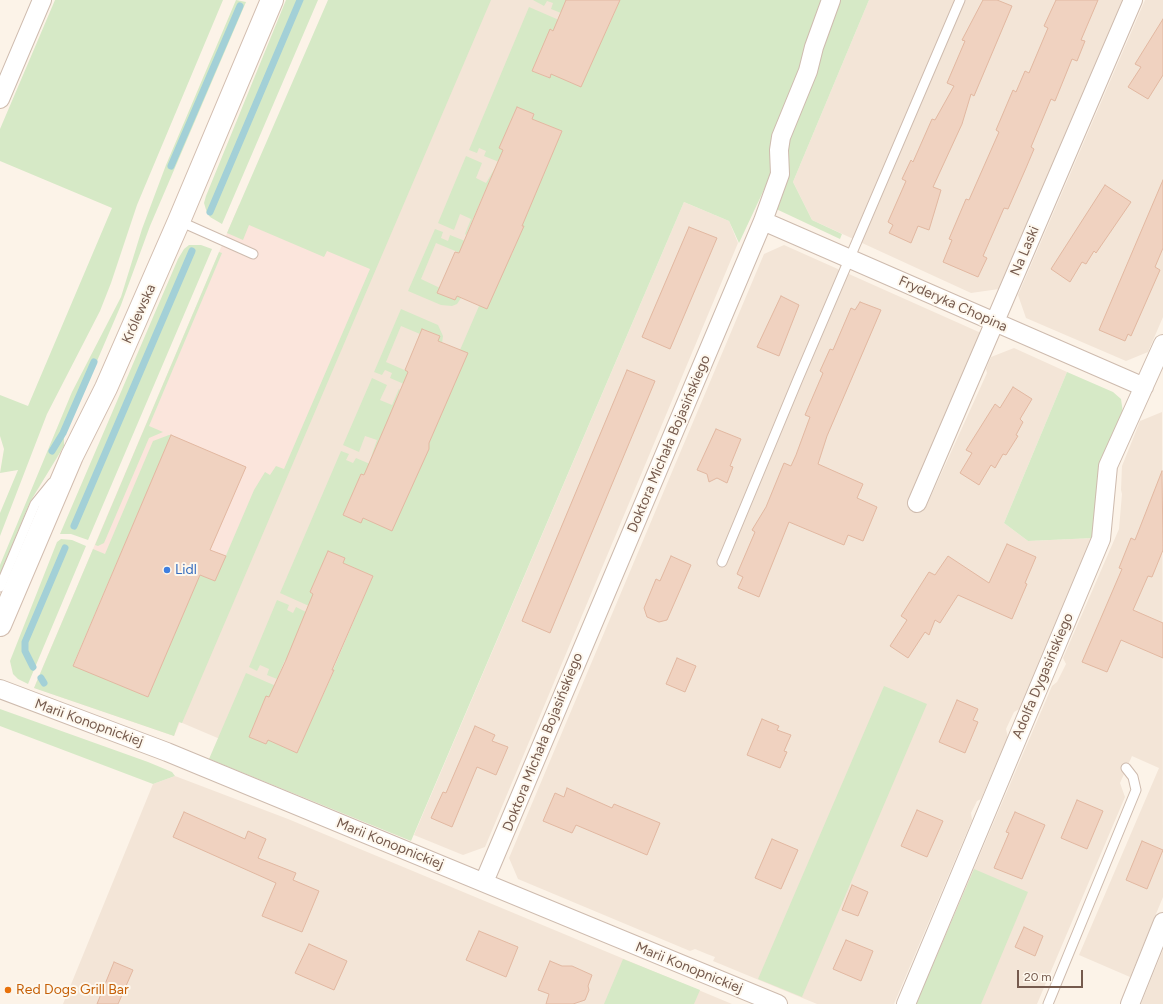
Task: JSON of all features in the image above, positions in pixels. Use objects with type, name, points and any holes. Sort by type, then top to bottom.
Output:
[{"type":"main road","name":"Królewska","points":[[0,625],[72,456],[106,388],[179,221],[272,0]]},
{"type":"street","points":[[0,99],[42,0]]},
{"type":"street","name":"Doktora Michała Bojasińskiego","points":[[484,882],[763,221],[780,174],[779,150],[781,137],[808,71],[814,47],[831,0]]},
{"type":"street","name":"Na Laski","points":[[917,503],[1133,0]]},
{"type":"street","name":"Fryderyka Chopina","points":[[763,221],[1144,387]]},
{"type":"street","name":"Adolfa Dygasińskiego","points":[[906,1004],[1101,539],[1108,466],[1163,344]]},
{"type":"street","name":"Marii Konopnickiej","points":[[0,689],[167,752],[778,1004]]},
{"type":"street","points":[[1130,1004],[1163,922]]},
{"type":"lane","points":[[722,562],[798,379],[960,0]]},
{"type":"lane","points":[[179,221],[252,254]]},
{"type":"lane","points":[[0,587],[35,504],[72,456]]},
{"type":"lane","points":[[1048,1004],[1136,790],[1133,777],[1126,768]]},
{"type":"shaded area","points":[[487,0],[637,0],[304,782],[227,742],[180,722]]},
{"type":"shaded area","points":[[869,0],[1123,0],[999,289],[971,293],[812,220],[793,182]]},
{"type":"shaded area","points":[[1145,0],[1163,0],[1163,317],[1148,352],[1126,361],[1026,318],[1018,295]]},
{"type":"shaded area","points":[[684,202],[729,221],[738,243],[485,847],[463,855],[414,835]]},
{"type":"shaded area","points":[[239,205],[375,264],[174,736],[34,688]]},
{"type":"shaded area","points":[[784,245],[981,333],[926,507],[987,373],[986,369],[991,357],[1014,348],[1067,372],[1004,523],[1028,541],[1094,538],[1021,708],[1014,712],[1006,729],[1008,737],[981,799],[977,801],[971,813],[972,820],[894,1004],[817,1004],[713,961],[715,957],[695,949],[690,951],[518,879],[509,858],[764,254]]},
{"type":"shaded area","points":[[1162,412],[1163,897],[1130,977],[1079,955],[1159,768],[1132,756],[1120,783],[1125,797],[1037,1004],[916,1004],[1052,686],[1057,682],[1066,664],[1063,658],[1119,529],[1122,494],[1122,466],[1140,421]]},
{"type":"shaded area","points":[[175,776],[288,819],[732,1004],[63,1004],[153,784]]},
{"type":"shaded area","points":[[1163,950],[1163,1004],[1141,1004],[1149,984]]},
{"type":"green space","points":[[55,0],[223,0],[137,205],[100,311],[47,414],[0,536],[0,513],[18,470],[0,473],[4,449],[0,436],[0,395],[28,406],[112,208],[0,161],[0,129]]},
{"type":"green space","points":[[236,0],[246,2],[150,226],[121,305],[64,438],[64,446],[30,502],[0,574],[0,565],[72,392],[121,297],[142,229],[166,165]]},
{"type":"green space","points":[[286,0],[318,0],[222,224],[210,217],[207,213],[204,203],[206,196]]},
{"type":"green space","points":[[328,0],[491,0],[182,723],[179,722],[174,736],[34,688],[93,549],[105,554],[153,441],[171,435],[73,665],[148,697],[200,575],[215,581],[254,490],[265,472],[270,475],[276,466],[284,469],[370,269],[327,251],[324,257],[249,225],[243,240],[227,233]]},
{"type":"green space","points":[[533,0],[566,0],[561,13],[551,9],[553,3],[547,1],[544,6]]},
{"type":"green space","points":[[618,0],[827,0],[768,181],[739,243],[729,221],[684,202],[411,841],[209,759],[246,673],[276,686],[271,698],[266,696],[249,737],[266,744],[268,740],[297,753],[334,671],[333,670],[373,576],[343,563],[345,558],[328,551],[310,592],[314,594],[309,606],[280,593],[341,451],[349,454],[346,460],[353,463],[356,458],[370,464],[365,476],[361,474],[343,515],[360,522],[363,518],[392,530],[429,449],[427,448],[467,354],[460,350],[479,306],[512,254],[526,216],[562,131],[532,119],[534,114],[517,107],[499,148],[504,150],[499,162],[484,156],[486,151],[479,148],[477,153],[469,150],[529,7],[559,20],[554,31],[550,30],[532,71],[549,78],[551,74],[606,32],[618,5]]},
{"type":"green space","points":[[836,0],[869,0],[793,182],[812,220],[842,234],[840,239],[774,208],[784,146]]},
{"type":"green space","points":[[466,156],[482,163],[476,178],[486,183],[495,168],[466,235],[465,234],[471,219],[460,214],[454,230],[438,223]]},
{"type":"green space","points":[[435,229],[443,232],[441,238],[448,241],[450,235],[465,241],[460,253],[436,243],[421,279],[440,288],[438,293],[455,300],[457,296],[461,298],[457,304],[452,306],[441,305],[408,291]]},
{"type":"green space","points":[[189,245],[201,245],[212,249],[88,540],[71,534],[60,534],[178,259],[184,249]]},
{"type":"green space","points":[[219,252],[222,253],[149,426],[163,432],[149,438],[104,543],[98,546],[95,545]]},
{"type":"green space","points":[[401,309],[438,325],[443,336],[442,343],[438,341],[440,336],[423,329],[420,334],[401,326],[386,362],[409,372],[404,384],[390,378],[392,373],[385,370],[382,375],[374,372]]},
{"type":"green space","points":[[1067,372],[1113,392],[1121,399],[1123,413],[1094,538],[1028,541],[1004,523]]},
{"type":"green space","points":[[372,378],[387,385],[380,400],[392,405],[399,389],[400,390],[381,438],[371,457],[377,440],[365,436],[359,452],[343,445]]},
{"type":"green space","points":[[61,539],[72,540],[86,546],[28,684],[18,679],[13,674],[10,661],[57,542]]},
{"type":"green space","points":[[277,600],[289,605],[287,610],[293,613],[296,607],[306,612],[287,661],[285,660],[277,679],[267,675],[269,669],[260,665],[257,671],[249,667]]},
{"type":"green space","points":[[884,686],[927,704],[802,997],[758,979]]},
{"type":"green space","points":[[0,709],[148,762],[172,772],[175,776],[153,784],[0,726]]},
{"type":"green space","points":[[974,869],[1028,892],[981,1004],[916,1004]]},
{"type":"green space","points":[[623,959],[700,990],[694,1004],[604,1004]]},
{"type":"building","points":[[566,0],[620,0],[581,87],[551,74],[550,78],[532,71],[550,29],[553,31]]},
{"type":"building","points":[[983,0],[997,0],[1012,6],[974,96],[971,94],[962,124],[933,187],[941,190],[929,230],[918,226],[911,243],[889,233],[893,225],[888,222],[906,181],[902,179],[911,160],[913,162],[932,119],[935,120],[954,86],[947,83],[965,41],[962,40]]},
{"type":"building","points":[[1056,0],[1098,0],[1081,40],[1085,41],[1077,61],[1072,59],[1055,101],[1051,99],[1031,147],[1034,149],[1026,168],[1008,209],[1004,208],[983,256],[987,258],[978,277],[943,262],[952,240],[949,239],[966,199],[969,200],[999,132],[996,130],[1013,90],[1016,92],[1025,71],[1029,73],[1048,28],[1044,26]]},
{"type":"building","points":[[1163,19],[1163,75],[1148,99],[1128,87],[1141,67],[1135,64]]},
{"type":"building","points":[[517,107],[534,114],[532,119],[562,131],[522,226],[524,226],[487,309],[457,296],[455,300],[437,293],[455,252],[459,253],[503,150],[499,148]]},
{"type":"building","points":[[1163,180],[1163,248],[1155,267],[1160,270],[1131,336],[1128,334],[1125,341],[1099,330]]},
{"type":"building","points":[[1105,185],[1131,202],[1096,253],[1094,251],[1086,264],[1082,262],[1070,282],[1051,269]]},
{"type":"building","points":[[689,227],[717,238],[670,349],[642,337]]},
{"type":"building","points":[[781,296],[799,305],[779,356],[757,347]]},
{"type":"building","points":[[860,302],[881,310],[827,436],[818,464],[863,484],[857,498],[877,507],[863,541],[848,535],[844,545],[789,522],[759,597],[738,588],[743,577],[737,574],[755,532],[752,530],[766,507],[784,463],[791,466],[810,417],[805,415],[823,373],[820,371],[830,349],[833,350],[851,308],[855,310]]},
{"type":"building","points":[[422,329],[440,336],[438,341],[468,353],[429,443],[429,449],[392,531],[363,518],[361,523],[343,515],[361,474],[364,475],[386,424],[408,372],[405,370]]},
{"type":"building","points":[[627,370],[655,381],[550,633],[522,621]]},
{"type":"building","points":[[1013,387],[1032,399],[1020,419],[1023,422],[1016,435],[1018,436],[1006,455],[1003,454],[995,468],[991,465],[979,485],[960,473],[972,453],[966,450],[995,404],[1000,408]]},
{"type":"building","points":[[716,429],[741,439],[730,466],[733,467],[727,483],[717,478],[709,482],[707,474],[697,470]]},
{"type":"building","name":"Lidl","points":[[171,435],[246,467],[210,550],[226,556],[215,581],[200,575],[148,697],[73,666]]},
{"type":"building","points":[[1162,471],[1163,550],[1152,577],[1148,576],[1133,610],[1163,623],[1163,658],[1121,640],[1107,672],[1082,662],[1122,569],[1119,568],[1131,538],[1135,540]]},
{"type":"building","points":[[1007,544],[1036,557],[1025,583],[1027,584],[1012,619],[958,595],[940,623],[935,620],[929,635],[925,632],[908,658],[890,646],[907,620],[901,616],[929,572],[935,575],[948,556],[989,583]]},
{"type":"building","points":[[328,551],[345,558],[343,563],[373,576],[332,670],[334,670],[297,753],[268,740],[266,744],[249,737],[266,696],[269,697],[286,660],[313,594],[310,592]]},
{"type":"building","points":[[671,556],[691,565],[667,620],[659,622],[647,617],[644,608],[656,579],[660,581]]},
{"type":"building","points":[[677,658],[696,666],[685,692],[666,684]]},
{"type":"building","points":[[957,700],[978,709],[973,720],[978,722],[965,753],[939,742]]},
{"type":"building","points":[[762,719],[779,726],[777,730],[791,735],[784,751],[787,752],[780,768],[747,755]]},
{"type":"building","points":[[475,726],[495,735],[492,741],[508,747],[496,775],[477,767],[452,827],[431,818],[443,792],[446,793]]},
{"type":"building","points":[[567,788],[612,808],[614,804],[660,823],[647,855],[576,825],[572,833],[543,821],[555,793],[564,797]]},
{"type":"building","points":[[1077,800],[1103,811],[1087,849],[1061,838]]},
{"type":"building","points":[[917,810],[943,821],[927,857],[901,846]]},
{"type":"building","points":[[184,812],[245,839],[248,831],[266,839],[258,858],[296,873],[293,880],[319,891],[302,932],[262,916],[276,883],[173,837]]},
{"type":"building","points":[[1015,812],[1045,825],[1022,879],[994,868],[1009,833],[1006,832]]},
{"type":"building","points":[[772,839],[798,850],[781,889],[755,878]]},
{"type":"building","points":[[1142,841],[1163,850],[1147,889],[1126,880]]},
{"type":"building","points":[[852,885],[868,892],[858,916],[842,910]]},
{"type":"building","points":[[1024,927],[1043,936],[1035,956],[1015,947]]},
{"type":"building","points":[[479,931],[518,947],[506,977],[466,960]]},
{"type":"building","points":[[846,940],[873,951],[861,981],[833,969]]},
{"type":"building","points":[[309,944],[347,961],[334,990],[295,973]]},
{"type":"building","points":[[550,961],[562,966],[572,966],[592,975],[585,1000],[573,1004],[546,1004],[549,994],[538,990]]},
{"type":"building","points":[[114,962],[133,970],[118,1004],[97,1004]]},
{"type":"waterway","points":[[210,212],[300,0]]},
{"type":"waterway","points":[[171,166],[240,6]]},
{"type":"waterway","points":[[74,526],[192,251]]},
{"type":"waterway","points":[[52,451],[63,433],[94,362]]},
{"type":"waterway","points":[[33,667],[25,651],[25,642],[65,548]]},
{"type":"waterway","points":[[41,678],[44,683]]},
{"type":"place","name":"Lidl","points":[[167,570]]},
{"type":"place","name":"Red Dogs Grill Bar","points":[[8,990]]}]
